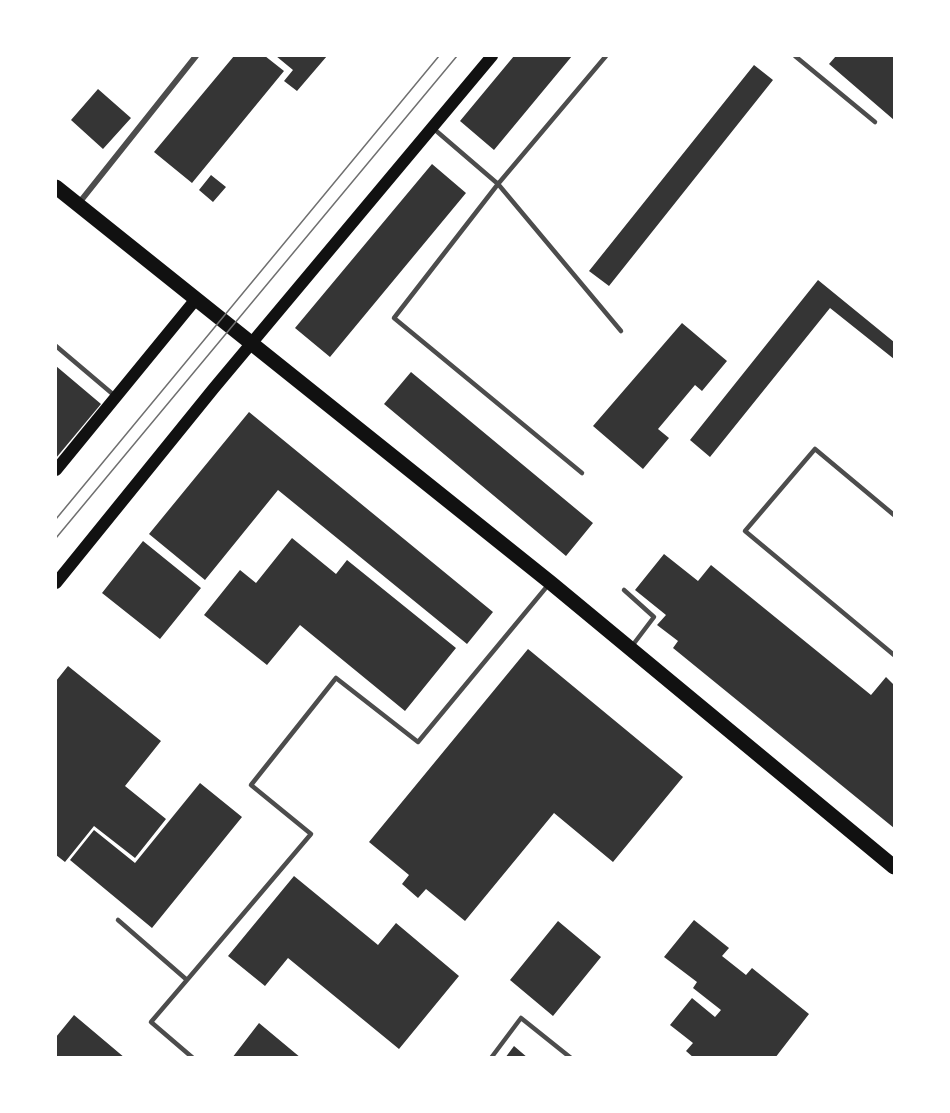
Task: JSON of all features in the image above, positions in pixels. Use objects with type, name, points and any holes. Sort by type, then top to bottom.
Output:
[{"type":"main road","points":[[56,583],[214,388],[492,56]]},
{"type":"main road","points":[[56,187],[551,583],[894,867]]},
{"type":"main road","points":[[56,470],[196,299]]},
{"type":"street","points":[[77,205],[196,56]]},
{"type":"lane","points":[[582,473],[394,318],[498,184],[606,56]]},
{"type":"lane","points":[[795,56],[875,122]]},
{"type":"lane","points":[[432,128],[498,184],[621,331]]},
{"type":"lane","points":[[56,346],[116,396]]},
{"type":"lane","points":[[894,514],[815,449],[745,531],[894,655]]},
{"type":"lane","points":[[193,1058],[151,1022],[311,834],[251,786],[336,678],[418,742],[551,583]]},
{"type":"lane","points":[[624,590],[654,617],[630,648]]},
{"type":"lane","points":[[118,920],[187,980]]},
{"type":"lane","points":[[491,1058],[521,1018],[571,1058]]},
{"type":"building","points":[[234,56],[265,56],[284,71],[192,183],[154,152]]},
{"type":"building","points":[[276,56],[327,56],[297,91],[284,81],[293,70]]},
{"type":"building","points":[[514,56],[572,56],[494,150],[460,121]]},
{"type":"building","points":[[836,56],[894,56],[894,120],[829,64]]},
{"type":"building","points":[[754,65],[773,80],[609,286],[589,271]]},
{"type":"building","points":[[98,89],[131,118],[103,149],[71,120]]},
{"type":"building","points":[[432,164],[466,193],[330,357],[295,328]]},
{"type":"building","points":[[211,175],[226,187],[213,202],[199,190]]},
{"type":"building","points":[[818,280],[894,342],[894,359],[830,308],[710,457],[690,440]]},
{"type":"building","points":[[682,323],[727,361],[702,391],[695,385],[658,429],[669,438],[643,469],[593,426]]},
{"type":"building","points":[[56,366],[101,404],[56,458]]},
{"type":"building","points":[[411,372],[593,523],[566,556],[384,404]]},
{"type":"building","points":[[249,412],[493,612],[467,644],[278,490],[205,580],[149,534]]},
{"type":"building","points":[[292,538],[336,574],[347,560],[456,648],[405,711],[300,625],[267,665],[204,615],[240,570],[256,583]]},
{"type":"building","points":[[143,541],[201,588],[160,639],[102,593]]},
{"type":"building","points":[[664,554],[698,581],[711,565],[871,695],[886,677],[894,685],[894,828],[673,648],[678,641],[657,625],[666,615],[635,590]]},
{"type":"building","points":[[528,649],[683,777],[613,862],[554,813],[465,921],[426,889],[418,898],[402,884],[409,875],[369,842]]},
{"type":"building","points":[[68,666],[161,741],[125,786],[166,819],[135,858],[94,826],[65,862],[56,855],[56,681]]},
{"type":"building","points":[[200,783],[242,817],[152,928],[70,860],[94,830],[135,863]]},
{"type":"building","points":[[294,876],[378,945],[396,923],[459,976],[399,1049],[288,958],[265,986],[228,956]]},
{"type":"building","points":[[694,920],[729,948],[722,956],[746,975],[752,968],[809,1014],[775,1058],[694,1058],[686,1051],[693,1043],[670,1025],[692,998],[715,1017],[721,1010],[693,988],[697,982],[664,957]]},
{"type":"building","points":[[558,921],[601,957],[553,1016],[510,980]]},
{"type":"building","points":[[74,1015],[125,1058],[56,1058],[56,1037]]},
{"type":"building","points":[[259,1023],[301,1058],[232,1058]]},
{"type":"building","points":[[514,1046],[528,1058],[505,1058]]},
{"type":"tram line","points":[[56,519],[439,56]]},
{"type":"tram line","points":[[56,538],[457,56]]}]
